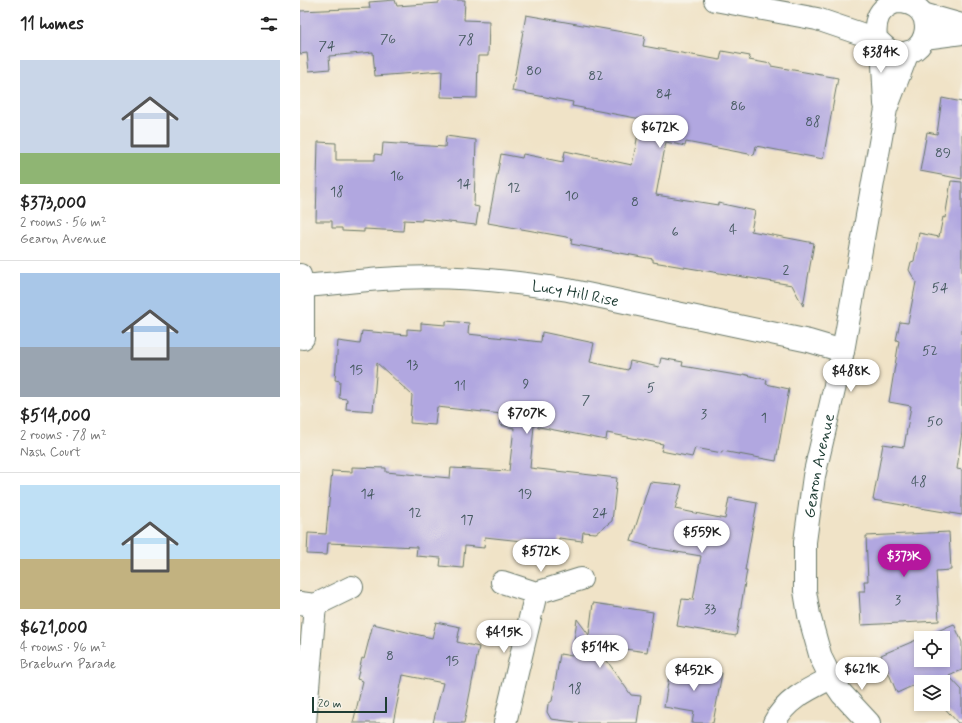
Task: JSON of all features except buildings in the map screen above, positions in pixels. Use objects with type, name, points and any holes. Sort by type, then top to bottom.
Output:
[{"type":"street","points":[[715,0],[817,19],[879,42],[894,52],[962,33]]},
{"type":"street","points":[[817,19],[855,19],[887,6],[904,2],[962,25]]},
{"type":"street","points":[[879,42],[876,21],[887,6]]},
{"type":"street","points":[[916,45],[926,23],[921,8]]},
{"type":"street","name":"Gearon Avenue","points":[[879,42],[886,109]]},
{"type":"street","name":"Gearon Avenue","points":[[869,723],[842,694],[831,678],[821,658],[809,614],[805,591],[805,542],[814,476],[843,351],[886,109],[916,45]]},
{"type":"street","name":"Lucy Hill Rise","points":[[303,338],[301,280],[469,278],[508,281],[568,290],[808,341],[843,351]]},
{"type":"street","points":[[502,582],[536,593],[580,579]]},
{"type":"street","points":[[305,723],[308,604],[352,587]]},
{"type":"street","points":[[505,723],[536,593]]},
{"type":"street","points":[[774,723],[787,704],[806,691],[831,678]]}]
